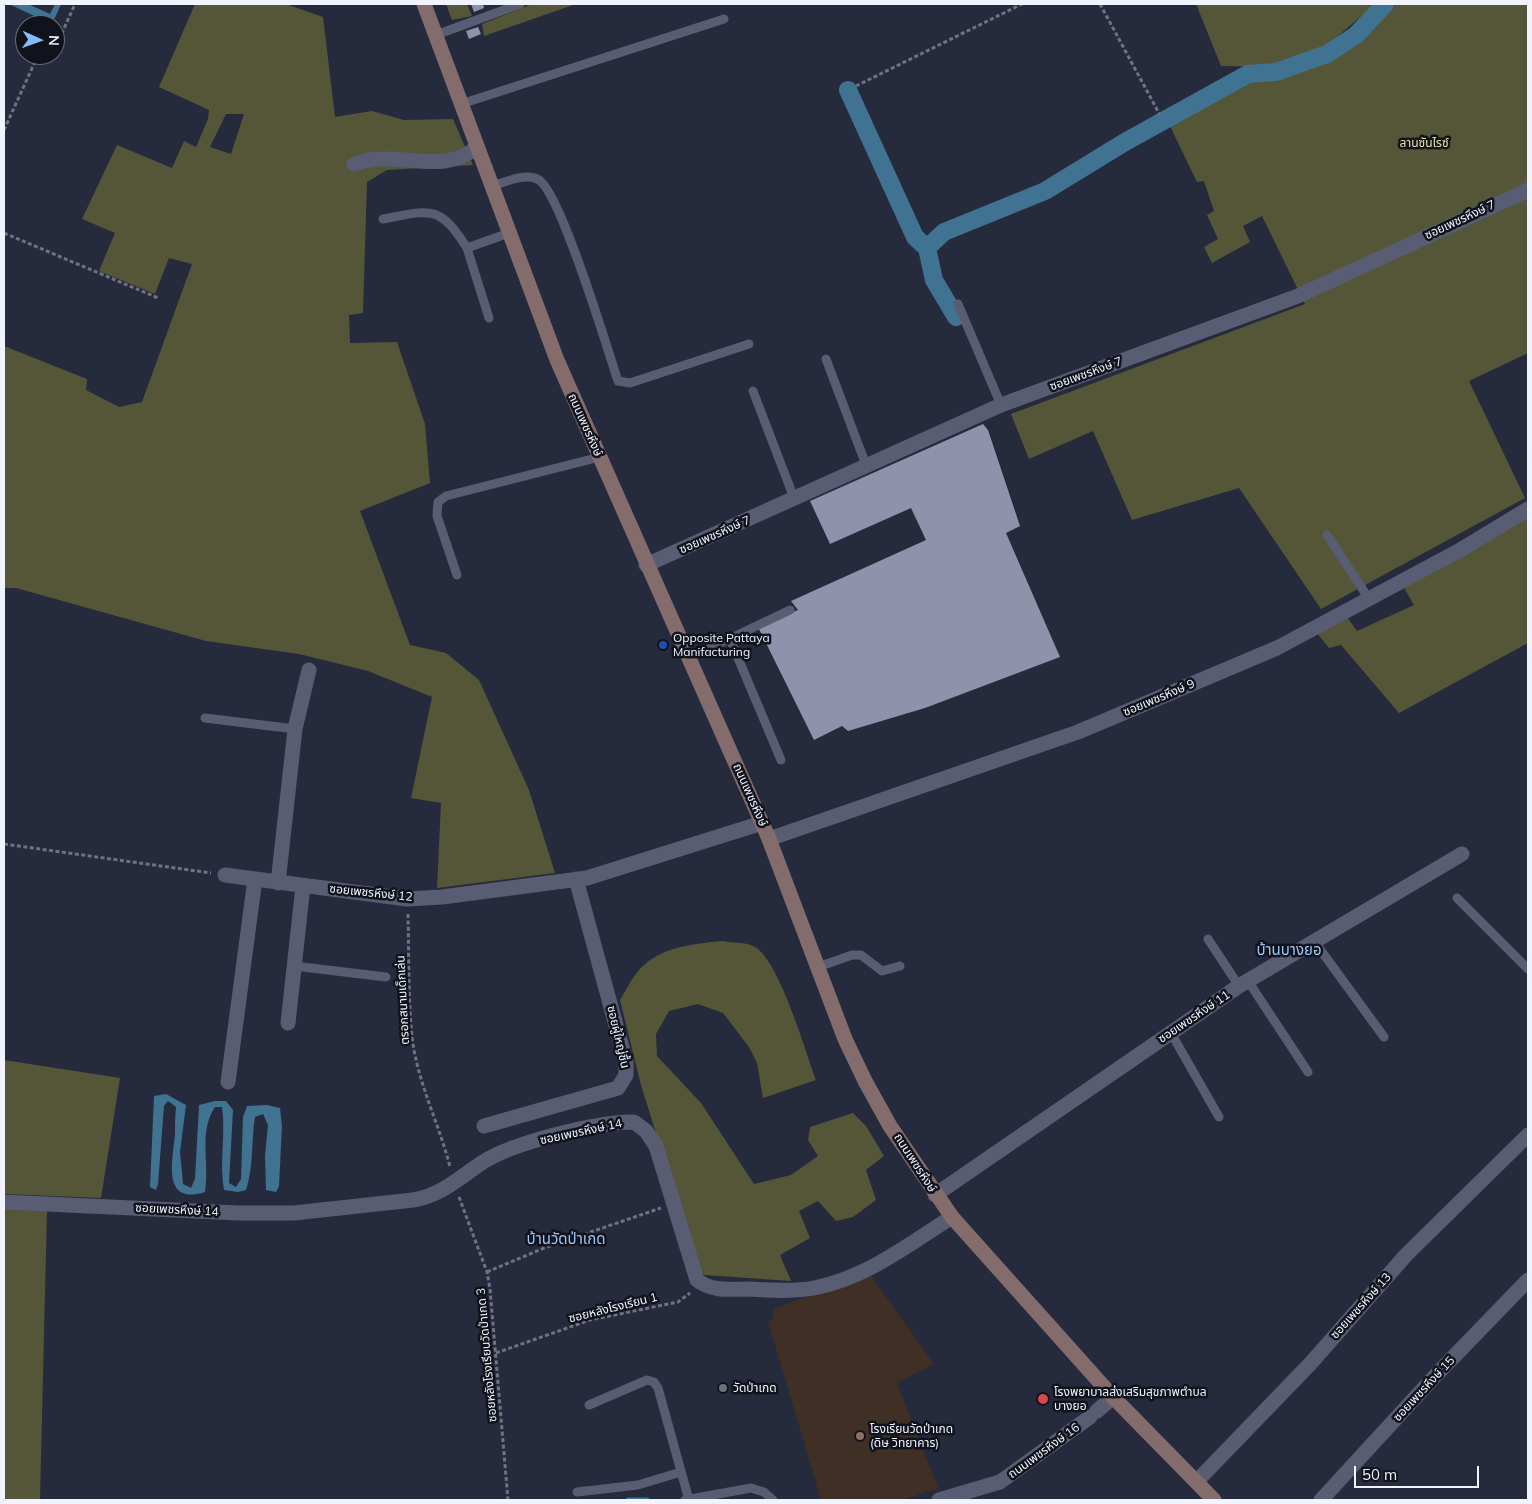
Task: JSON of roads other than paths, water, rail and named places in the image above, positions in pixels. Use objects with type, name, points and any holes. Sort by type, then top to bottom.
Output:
[{"type":"main road","name":"ถนนเพชรหึงษ์","points":[[424,4],[557,360],[646,565],[769,839],[845,1039],[864,1081],[935,1194],[952,1217],[1114,1397],[1214,1500]]},
{"type":"street","points":[[354,164],[381,159],[450,162],[467,156],[477,148]]},
{"type":"street","name":"ซอยเพชรหึงษ์ 7","points":[[646,565],[1001,405],[1298,296],[1528,190]]},
{"type":"street","name":"ซอยเพชรหึงษ์ 9","points":[[769,839],[1078,732],[1276,648],[1462,549],[1528,509]]},
{"type":"street","points":[[278,883],[296,729],[309,670]]},
{"type":"street","name":"ซอยเพชรหึงษ์ 12","points":[[225,875],[407,899],[491,892],[576,879],[644,861],[762,824]]},
{"type":"street","name":"ซอยเพชรหึงษ์ 11","points":[[935,1194],[1244,984],[1462,854]]},
{"type":"street","name":"ซอยผู้ใหญ่ชื้น","points":[[484,1126],[618,1088],[626,1075],[626,1062],[576,879]]},
{"type":"street","points":[[228,1082],[255,880]]},
{"type":"street","points":[[288,1023],[303,886]]},
{"type":"street","name":"ซอยเพชรหึงษ์ 14","points":[[4,1202],[238,1213],[294,1213],[428,1197],[454,1184],[484,1162],[529,1143],[552,1136],[634,1122],[646,1130],[656,1146],[693,1270],[703,1285],[713,1288],[812,1289],[867,1271],[952,1217]]},
{"type":"street","name":"ซอยเพชรหึงษ์ 13","points":[[1197,1481],[1310,1364],[1406,1255],[1528,1135]]},
{"type":"street","name":"ซอยเพชรหึงษ์ 15","points":[[1321,1500],[1436,1375],[1528,1280]]},
{"type":"street","name":"ถนนเพชรหึงษ์ 16","points":[[939,1500],[1000,1482],[1094,1414],[1114,1397]]},
{"type":"lane","points":[[436,36],[520,4]]},
{"type":"lane","points":[[461,104],[724,19]]},
{"type":"lane","points":[[492,186],[527,176],[538,179],[548,187],[572,246],[618,381],[630,382],[749,344]]},
{"type":"lane","points":[[383,219],[426,211],[439,215],[455,229],[468,248],[489,318]]},
{"type":"lane","points":[[468,248],[509,233]]},
{"type":"lane","points":[[958,304],[1001,405]]},
{"type":"lane","points":[[826,358],[866,465]]},
{"type":"lane","points":[[753,391],[794,498]]},
{"type":"lane","points":[[457,575],[437,516],[438,502],[446,496],[600,457]]},
{"type":"lane","points":[[1327,535],[1368,599]]},
{"type":"lane","points":[[689,658],[790,610]]},
{"type":"lane","points":[[730,639],[781,760]]},
{"type":"lane","points":[[205,718],[296,729]]},
{"type":"lane","points":[[1457,898],[1528,969]]},
{"type":"lane","points":[[1208,939],[1244,984],[1308,1072]]},
{"type":"lane","points":[[1314,941],[1384,1037]]},
{"type":"lane","points":[[818,967],[852,955],[861,954],[882,971],[900,966]]},
{"type":"lane","points":[[294,966],[386,977]]},
{"type":"lane","points":[[1170,1033],[1219,1117]]},
{"type":"lane","points":[[589,1405],[647,1380],[654,1382],[658,1388],[689,1500]]},
{"type":"lane","points":[[577,1492],[638,1485],[681,1472]]},
{"type":"lane","points":[[685,1500],[751,1488],[764,1492],[773,1500]]},
{"type":"water","points":[[9,4],[28,4],[50,14],[55,4],[61,4],[56,15],[32,15]]},
{"type":"water","points":[[166,1094],[186,1105],[180,1152],[183,1184],[191,1188],[195,1179],[199,1105],[215,1101],[226,1101],[233,1110],[229,1183],[236,1187],[241,1179],[243,1117],[247,1106],[267,1105],[280,1108],[282,1126],[279,1186],[276,1192],[266,1190],[265,1156],[268,1125],[263,1114],[255,1117],[249,1181],[246,1190],[238,1192],[224,1190],[222,1107],[215,1107],[207,1127],[205,1192],[191,1195],[181,1192],[173,1178],[172,1167],[176,1107],[168,1101],[164,1106],[158,1184],[156,1190],[150,1187],[154,1096]]},
{"type":"waterway","points":[[956,317],[934,280],[927,248],[944,232],[1045,191],[1125,142],[1248,74],[1276,72],[1327,54],[1356,35],[1385,4]]},
{"type":"waterway","points":[[848,90],[915,237],[927,248]]},
{"type":"waterway","points":[[628,1500],[647,1500]]},
{"type":"place","name":"Opposite Pattaya Manifacturing","points":[[663,645]]},
{"type":"place","name":"วัดป่าเกด","points":[[723,1388]]},
{"type":"place","name":"โรงพยาบาลส่งเสริมสุขภาพตำบล บางยอ","points":[[1043,1399]]},
{"type":"place","name":"โรงเรียนวัดป่าเกด (ดิษ วิทยาคาร)","points":[[860,1436]]},
{"type":"district","name":"บ้านบางยอ","points":[[1289,950]]},
{"type":"district","name":"บ้านวัดป่าเกด","points":[[566,1239]]},
{"type":"park label","name":"ลานซันไรซ์","points":[[1424,143]]}]
